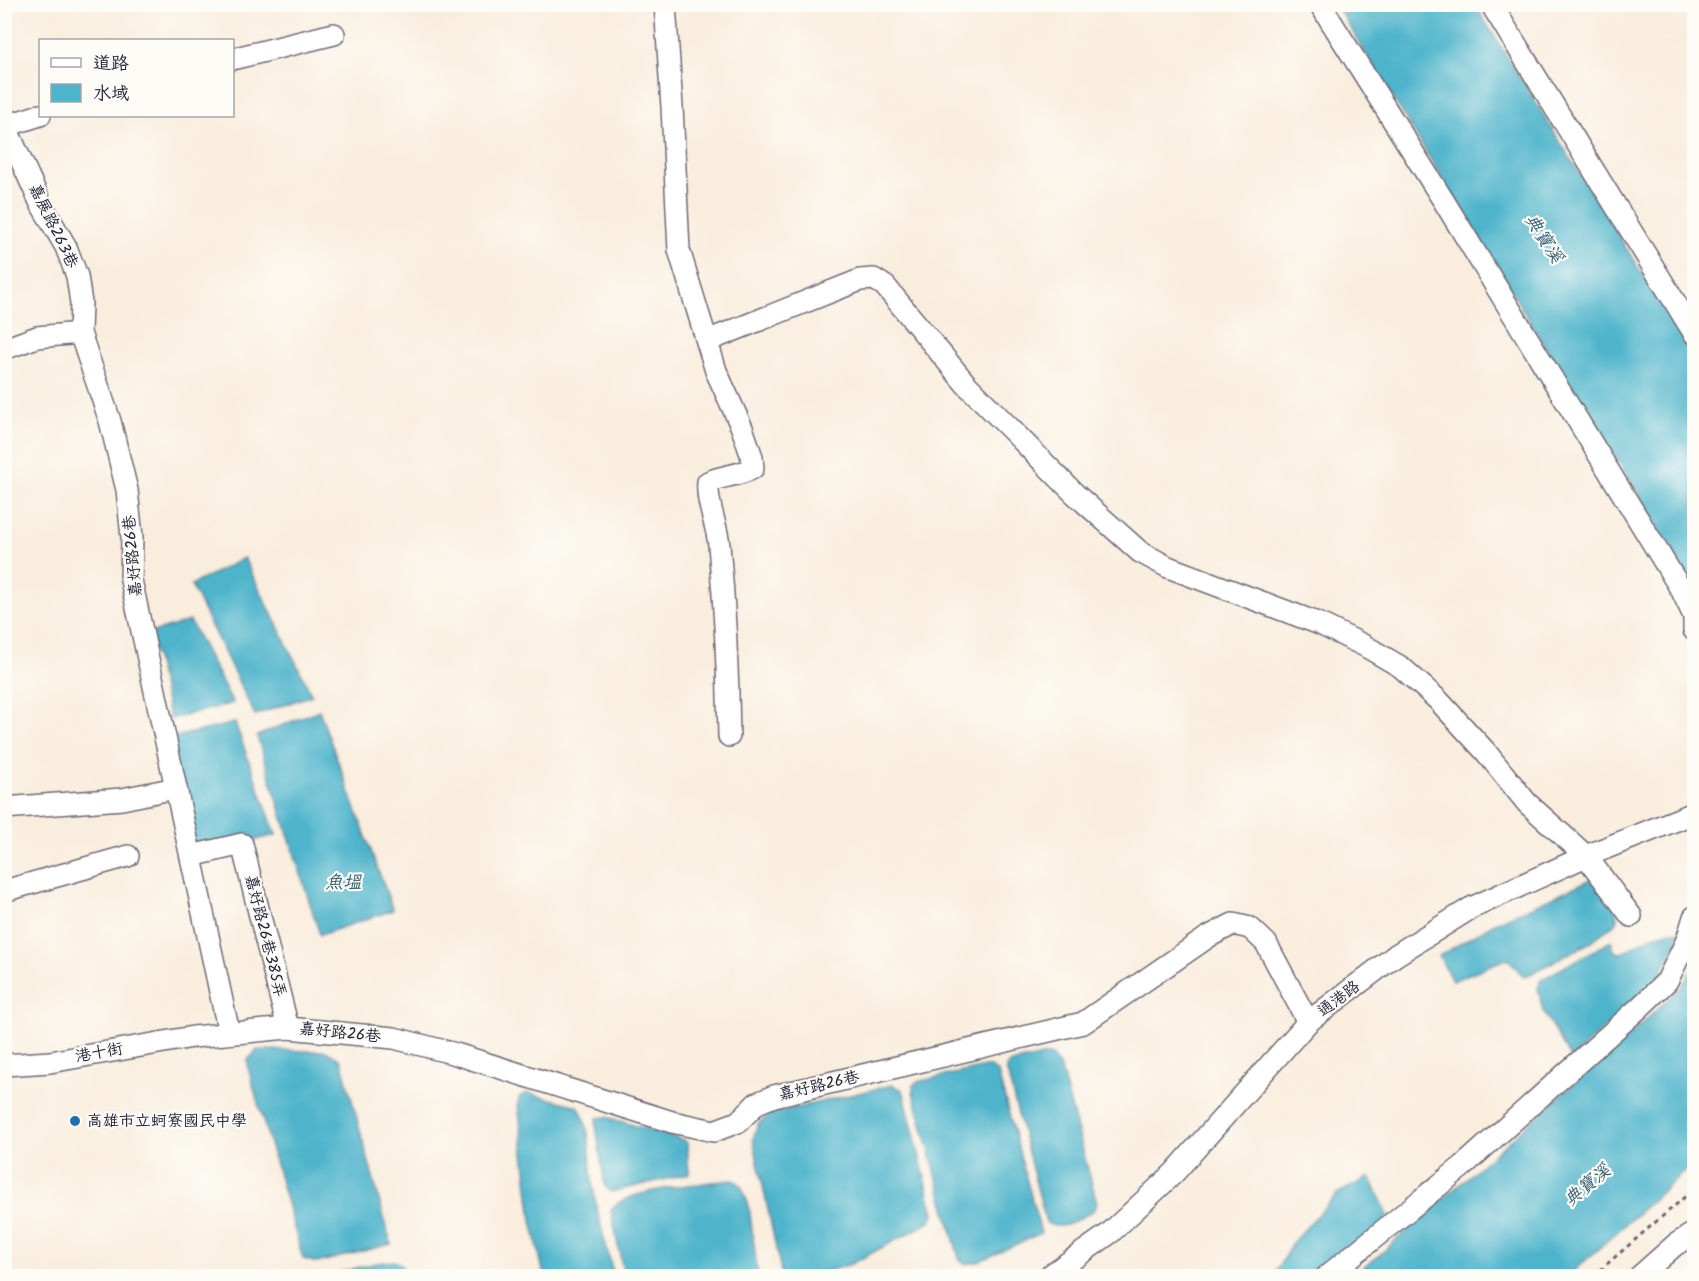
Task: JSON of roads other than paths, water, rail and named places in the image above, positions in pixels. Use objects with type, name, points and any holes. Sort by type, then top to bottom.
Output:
[{"type":"street","points":[[664,4],[672,107],[678,250],[716,371],[742,428],[752,457],[753,468],[744,473],[720,476],[708,482],[707,492],[718,544],[728,682],[729,736]]},
{"type":"street","points":[[1320,4],[1445,203],[1682,591],[1694,616],[1695,630]]},
{"type":"street","points":[[1491,4],[1695,333]]},
{"type":"street","points":[[234,59],[334,34]]},
{"type":"street","points":[[5,125],[39,115]]},
{"type":"street","name":"嘉展路263巷","points":[[5,125],[41,204],[66,247],[77,276],[81,303],[80,333]]},
{"type":"street","points":[[707,341],[860,280],[874,279],[885,286],[966,384],[1076,494],[1140,552],[1168,567],[1320,624],[1401,667],[1438,700],[1527,803],[1586,856],[1631,916]]},
{"type":"street","points":[[4,349],[37,337],[80,333]]},
{"type":"street","name":"嘉好路26巷","points":[[80,333],[110,421],[127,490],[132,537],[131,580],[191,856],[223,1034],[288,1028],[394,1038],[456,1054],[672,1122],[714,1131],[738,1122],[757,1103],[774,1096],[1083,1023],[1208,937],[1233,924],[1250,928],[1266,943],[1308,1022]]},
{"type":"street","points":[[4,808],[122,799],[176,789]]},
{"type":"street","name":"通港路","points":[[1048,1276],[1110,1233],[1174,1173],[1308,1022],[1396,955],[1471,908],[1586,856],[1695,813]]},
{"type":"street","name":"嘉好路26巷385弄","points":[[191,856],[242,844],[288,1028]]},
{"type":"street","points":[[4,891],[128,856]]},
{"type":"street","points":[[1328,1276],[1463,1166],[1667,981],[1687,940],[1695,917]]},
{"type":"street","name":"港十街","points":[[4,1065],[50,1062],[193,1037],[223,1034]]},
{"type":"street","points":[[1640,1276],[1675,1245],[1695,1233]]},
{"type":"water","name":"典寶溪","points":[[1336,5],[1475,5],[1694,357],[1694,591],[1637,491],[1562,374]]},
{"type":"water","points":[[244,558],[312,695],[255,715],[191,585]]},
{"type":"water","points":[[190,621],[233,703],[170,719],[150,633]]},
{"type":"water","name":"魚塭","points":[[319,710],[393,910],[320,935],[257,736]]},
{"type":"water","points":[[235,723],[276,835],[191,856],[166,739]]},
{"type":"water","points":[[1596,877],[1616,908],[1617,922],[1589,943],[1524,977],[1508,958],[1452,981],[1439,956],[1493,924]]},
{"type":"water","points":[[1672,931],[1681,932],[1658,980],[1571,1059],[1543,1011],[1538,988],[1542,979],[1611,941],[1615,952],[1622,953],[1652,936]]},
{"type":"water","name":"典寶溪","points":[[1694,965],[1694,1163],[1568,1276],[1352,1276],[1377,1257],[1635,1030],[1682,986]]},
{"type":"water","points":[[257,1050],[326,1051],[341,1060],[391,1244],[317,1263],[303,1259],[248,1068],[248,1060]]},
{"type":"water","points":[[1051,1055],[1061,1069],[1097,1203],[1093,1211],[1063,1226],[1046,1222],[1006,1068],[1008,1064]]},
{"type":"water","points":[[991,1067],[998,1073],[1041,1233],[978,1262],[964,1264],[959,1258],[913,1085],[917,1082]]},
{"type":"water","points":[[892,1085],[903,1090],[934,1214],[930,1222],[851,1264],[813,1276],[782,1276],[753,1139],[758,1124],[770,1114]]},
{"type":"water","points":[[527,1093],[578,1106],[588,1133],[596,1204],[614,1276],[544,1276],[532,1221],[518,1103],[520,1096]]},
{"type":"water","points":[[606,1117],[684,1140],[687,1143],[689,1174],[611,1192],[605,1186],[596,1126],[597,1118]]},
{"type":"water","points":[[1370,1177],[1389,1217],[1321,1276],[1273,1276],[1293,1242],[1338,1193]]},
{"type":"water","points":[[733,1180],[741,1185],[749,1206],[758,1276],[624,1276],[611,1210],[619,1203],[648,1192]]},
{"type":"water","points":[[394,1261],[401,1264],[404,1276],[326,1276],[376,1263]]},
{"type":"place","name":"高雄市立蚵寮國民中學","points":[[75,1121]]}]
